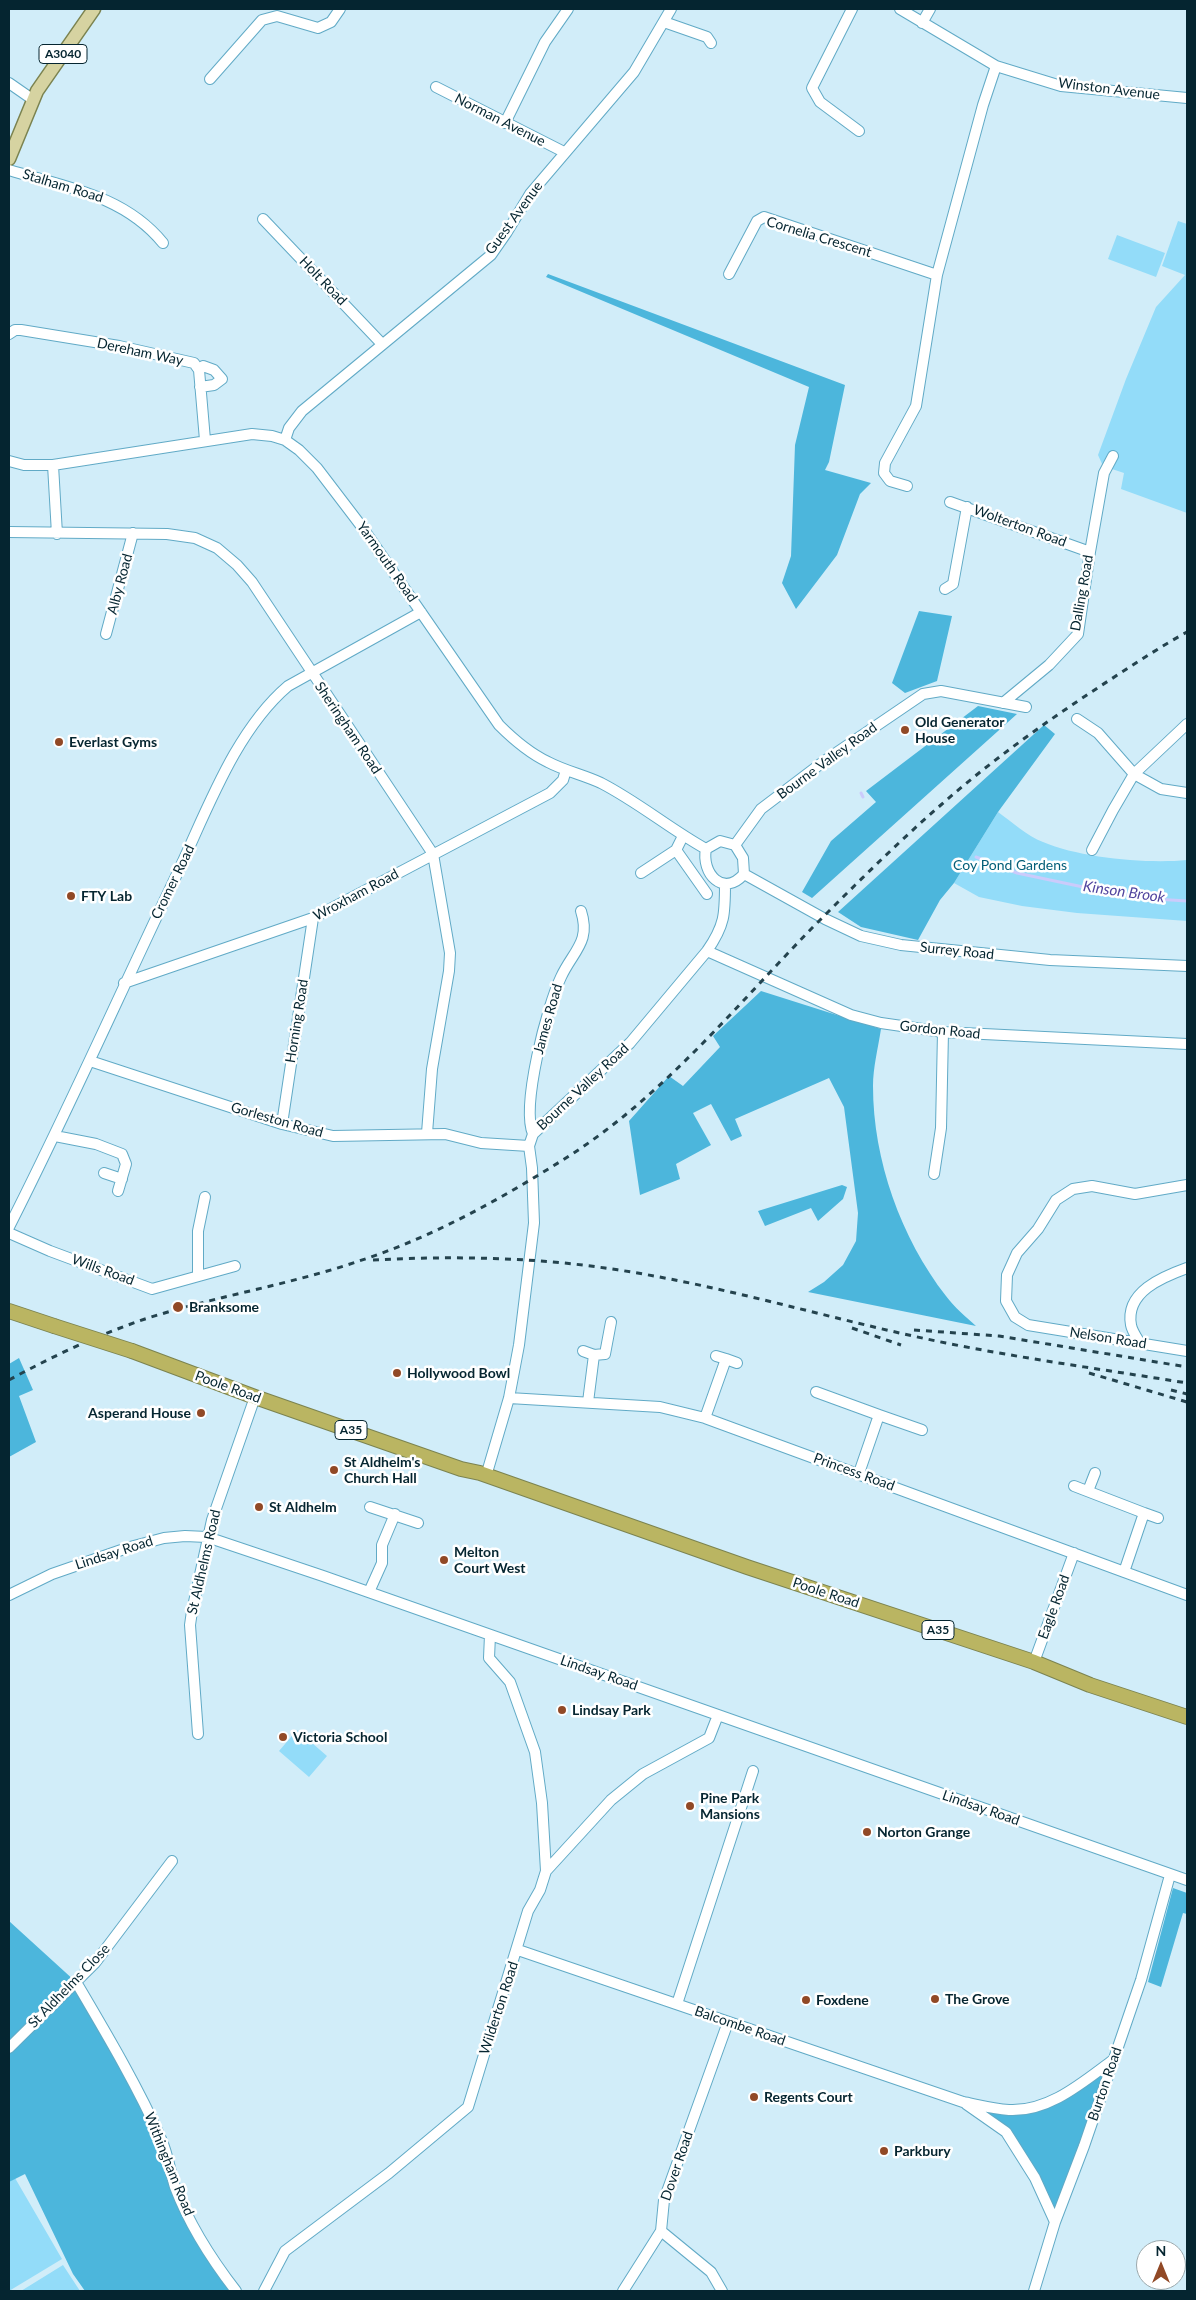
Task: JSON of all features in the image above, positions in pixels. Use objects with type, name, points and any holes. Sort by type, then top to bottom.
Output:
[{"type":"highway","name":"Poole Road","points":[[9,1311],[132,1351],[254,1397],[747,1567],[1034,1662],[1090,1684],[1187,1717]]},
{"type":"main road","name":"A3040","points":[[9,159],[32,99],[94,9]]},
{"type":"street","points":[[210,79],[218,64],[262,20],[277,16],[318,28],[331,22],[340,9]]},
{"type":"street","points":[[505,123],[546,42],[568,9]]},
{"type":"street","name":"Guest Avenue","points":[[285,440],[289,428],[302,411],[491,254],[530,194],[634,72],[671,9]]},
{"type":"street","points":[[852,9],[812,88],[820,102],[859,131]]},
{"type":"street","name":"Winston Avenue","points":[[900,9],[996,66],[1061,86],[1187,98]]},
{"type":"street","points":[[922,23],[930,9]]},
{"type":"street","points":[[664,22],[707,37],[711,43]]},
{"type":"street","points":[[907,486],[890,481],[884,473],[885,463],[916,406],[937,275],[983,104],[996,66]]},
{"type":"street","points":[[9,83],[32,99]]},
{"type":"street","name":"Norman Avenue","points":[[436,87],[564,152]]},
{"type":"street","name":"Stalham Road","points":[[9,170],[115,203],[149,228],[163,243]]},
{"type":"street","name":"Cornelia Crescent","points":[[729,274],[757,222],[764,217],[937,275]]},
{"type":"street","name":"Holt Road","points":[[263,218],[382,344]]},
{"type":"street","name":"Dereham Way","points":[[9,334],[15,330],[21,330],[119,346],[194,363],[199,370],[205,440]]},
{"type":"street","points":[[199,370],[203,366],[219,374],[222,379],[214,385],[200,387]]},
{"type":"street","name":"Yarmouth Road","points":[[9,461],[24,465],[53,465],[252,434],[272,436],[285,440],[299,450],[317,468],[356,519],[500,724],[525,749],[548,762],[601,783],[706,849]]},
{"type":"street","name":"Dalling Road","points":[[1003,703],[1049,665],[1078,634],[1104,473],[1113,456]]},
{"type":"street","points":[[53,465],[57,534]]},
{"type":"street","name":"Wolterton Road","points":[[950,502],[1090,552]]},
{"type":"street","points":[[945,589],[953,584],[967,507]]},
{"type":"street","name":"Sheringham Road","points":[[9,532],[167,534],[195,538],[217,548],[237,565],[252,582],[433,854],[448,931],[450,961],[432,1069],[427,1133]]},
{"type":"street","name":"Alby Road","points":[[106,634],[133,533]]},
{"type":"street","name":"Cromer Road","points":[[9,1226],[56,1136],[124,982],[241,742],[269,702],[288,686],[421,612]]},
{"type":"street","name":"Bourne Valley Road","points":[[735,845],[761,809],[823,762],[923,694],[941,691],[1003,703]]},
{"type":"street","points":[[1003,703],[1026,707]]},
{"type":"street","points":[[1077,719],[1098,733],[1134,774],[1161,789],[1187,793]]},
{"type":"street","points":[[1092,850],[1134,774],[1187,724]]},
{"type":"street","name":"Wroxham Road","points":[[124,982],[313,918],[556,789],[563,780],[566,770]]},
{"type":"street","points":[[641,873],[676,850],[683,836]]},
{"type":"street","points":[[720,842],[735,845],[743,858],[744,874],[734,883],[725,884],[717,881],[711,874],[704,859],[706,849],[720,842]]},
{"type":"street","points":[[676,850],[706,894]]},
{"type":"street","name":"Surrey Road","points":[[744,874],[825,919],[861,936],[901,945],[1050,960],[1187,966]]},
{"type":"street","name":"Bourne Valley Road","points":[[483,1475],[509,1398],[519,1345],[534,1223],[532,1168],[529,1146],[533,1134],[630,1043],[707,952],[718,936],[724,919],[725,884]]},
{"type":"street","name":"James Road","points":[[533,1134],[530,1127],[532,1090],[540,1040],[561,976],[585,935],[581,911]]},
{"type":"street","name":"Horning Road","points":[[282,1124],[313,918]]},
{"type":"street","name":"Gordon Road","points":[[707,952],[850,1015],[881,1023],[943,1032],[1187,1044]]},
{"type":"street","points":[[934,1174],[941,1128],[943,1032]]},
{"type":"street","name":"Gorleston Road","points":[[90,1061],[282,1124],[333,1136],[427,1133],[457,1136],[492,1145],[529,1146]]},
{"type":"street","points":[[56,1136],[96,1144],[122,1154],[126,1164],[118,1192]]},
{"type":"street","points":[[104,1173],[122,1179]]},
{"type":"street","name":"Nelson Road","points":[[1187,1185],[1135,1194],[1092,1186],[1072,1189],[1056,1200],[1038,1229],[1017,1253],[1008,1275],[1006,1302],[1015,1317],[1028,1326],[1187,1352]]},
{"type":"street","points":[[198,1276],[198,1231],[205,1196]]},
{"type":"street","name":"Wills Road","points":[[9,1233],[50,1251],[152,1288],[235,1266]]},
{"type":"street","points":[[1140,1343],[1131,1327],[1131,1309],[1143,1292],[1160,1278],[1187,1268]]},
{"type":"street","points":[[583,1351],[594,1355],[605,1354],[611,1322]]},
{"type":"street","points":[[588,1402],[594,1355]]},
{"type":"street","points":[[705,1418],[721,1357],[737,1363]]},
{"type":"street","points":[[816,1392],[922,1430]]},
{"type":"street","name":"St Aldhelms Road","points":[[198,1734],[190,1625],[207,1537],[254,1397]]},
{"type":"street","name":"Princess Road","points":[[509,1398],[660,1407],[705,1418],[859,1473],[1124,1572],[1187,1593]]},
{"type":"street","points":[[859,1473],[880,1415]]},
{"type":"street","points":[[1088,1492],[1095,1473]]},
{"type":"street","points":[[1074,1486],[1158,1518]]},
{"type":"street","points":[[370,1507],[418,1522]]},
{"type":"street","points":[[369,1592],[382,1563],[382,1545],[395,1514]]},
{"type":"street","points":[[1124,1572],[1144,1514]]},
{"type":"street","name":"Lindsay Road","points":[[9,1595],[52,1574],[146,1542],[185,1536],[207,1537],[369,1592],[1187,1880]]},
{"type":"street","name":"Eagle Road","points":[[1034,1662],[1074,1553]]},
{"type":"street","points":[[490,1635],[489,1658],[510,1682],[535,1752],[542,1803],[546,1871]]},
{"type":"street","name":"Wilderton Road","points":[[264,2291],[285,2251],[389,2173],[468,2107],[518,1950],[528,1911],[540,1890],[546,1871],[612,1800],[643,1774],[709,1738],[718,1715]]},
{"type":"street","points":[[677,2004],[753,1771]]},
{"type":"street","name":"St Aldhelms Close","points":[[9,2048],[100,1956],[164,1875],[172,1861]]},
{"type":"street","name":"Burton Road","points":[[1034,2291],[1055,2222],[1141,1980],[1170,1875]]},
{"type":"street","name":"Balcombe Road","points":[[518,1950],[963,2102],[1010,2110],[1046,2104],[1080,2085],[1113,2060]]},
{"type":"street","name":"Withingham Road","points":[[76,1982],[148,2112],[162,2142],[176,2187],[204,2245],[236,2291]]},
{"type":"street","name":"Dover Road","points":[[661,2231],[664,2200],[728,2022]]},
{"type":"street","name":"Balcombe Road","points":[[963,2102],[1006,2132],[1035,2178],[1055,2222]]},
{"type":"street","points":[[623,2291],[661,2231],[710,2272],[722,2291]]},
{"type":"green space","points":[[1178,221],[1187,224],[1187,513],[1121,489],[1124,473],[1103,466],[1098,455],[1126,379],[1156,307],[1185,275],[1162,266]]},
{"type":"green space","points":[[1117,235],[1165,253],[1156,277],[1108,259]]},
{"type":"green space","name":"Coy Pond Gardens","points":[[998,812],[1025,833],[1058,848],[1095,856],[1134,860],[1187,860],[1187,921],[1077,913],[1022,906],[979,897],[954,883]]},
{"type":"green space","points":[[297,1730],[327,1756],[309,1777],[279,1751]]},
{"type":"green space","points":[[15,2178],[62,2259],[9,2291],[9,2182]]},
{"type":"green space","points":[[63,2265],[80,2291],[21,2291]]},
{"type":"shaded area","points":[[548,274],[845,385],[829,462],[825,470],[871,483],[860,494],[837,555],[796,609],[782,583],[791,556],[795,445],[809,387],[546,277]]},
{"type":"shaded area","points":[[919,611],[952,616],[937,681],[905,693],[892,683]]},
{"type":"shaded area","points":[[978,706],[1017,714],[812,898],[802,892],[831,841],[876,802],[866,791]]},
{"type":"shaded area","points":[[1044,725],[1055,734],[998,812],[954,883],[940,900],[918,940],[861,927],[838,912]]},
{"type":"shaded area","points":[[761,991],[881,1029],[873,1086],[874,1114],[884,1170],[903,1224],[930,1273],[946,1296],[976,1326],[808,1292],[824,1282],[843,1265],[856,1241],[858,1213],[844,1107],[829,1078],[735,1119],[742,1136],[731,1141],[711,1104],[693,1113],[711,1145],[676,1164],[680,1179],[640,1195],[629,1121],[669,1076],[683,1086],[720,1047],[713,1036]]},
{"type":"shaded area","points":[[842,1185],[847,1187],[843,1199],[818,1221],[811,1208],[765,1226],[758,1211]]},
{"type":"shaded area","points":[[19,1358],[33,1390],[19,1396],[36,1442],[9,1457],[9,1364]]},
{"type":"shaded area","points":[[1173,1888],[1187,1893],[1187,1914],[1183,1913],[1161,1987],[1148,1982]]},
{"type":"shaded area","points":[[9,1921],[76,1982],[148,2112],[176,2187],[236,2291],[85,2291],[73,2274],[25,2174],[9,2182]]},
{"type":"shaded area","points":[[1113,2060],[1055,2222],[1006,2132],[966,2103],[1011,2110],[1046,2105]]},
{"type":"waterway","name":"Kinson Brook","points":[[861,793],[863,797]]},
{"type":"waterway","name":"Kinson Brook","points":[[976,857],[1017,873],[1102,891],[1155,899],[1187,901]]},
{"type":"railway","points":[[9,1380],[76,1346],[145,1319],[306,1277],[387,1251],[467,1215],[519,1187],[569,1156],[636,1106],[667,1078],[876,864],[961,788],[1020,741],[1102,685],[1187,632]]},
{"type":"railway","points":[[373,1260],[489,1258],[605,1268],[691,1283],[903,1334],[976,1349],[1187,1383]]},
{"type":"railway","points":[[852,1328],[901,1345]]},
{"type":"railway","points":[[914,1330],[999,1336],[1187,1367]]},
{"type":"railway","points":[[1089,1373],[1187,1402]]},
{"type":"railway","points":[[1171,1390],[1187,1394]]},
{"type":"place","name":"Old Generator House","points":[[905,730]]},
{"type":"place","name":"Everlast Gyms","points":[[59,742]]},
{"type":"place","name":"FTY Lab","points":[[71,896]]},
{"type":"place","name":"Branksome","points":[[178,1307]]},
{"type":"place","name":"Hollywood Bowl","points":[[397,1373]]},
{"type":"place","name":"Asperand House","points":[[201,1413]]},
{"type":"place","name":"St Aldhelm's Church Hall","points":[[334,1470]]},
{"type":"place","name":"St Aldhelm","points":[[259,1507]]},
{"type":"place","name":"Melton Court West","points":[[444,1560]]},
{"type":"place","name":"Lindsay Park","points":[[562,1710]]},
{"type":"place","name":"Victoria School","points":[[283,1737]]},
{"type":"place","name":"Pine Park Mansions","points":[[690,1806]]},
{"type":"place","name":"Norton Grange","points":[[867,1832]]},
{"type":"place","name":"The Grove","points":[[935,1999]]},
{"type":"place","name":"Foxdene","points":[[806,2000]]},
{"type":"place","name":"Regents Court","points":[[754,2097]]},
{"type":"place","name":"Parkbury","points":[[884,2151]]}]
